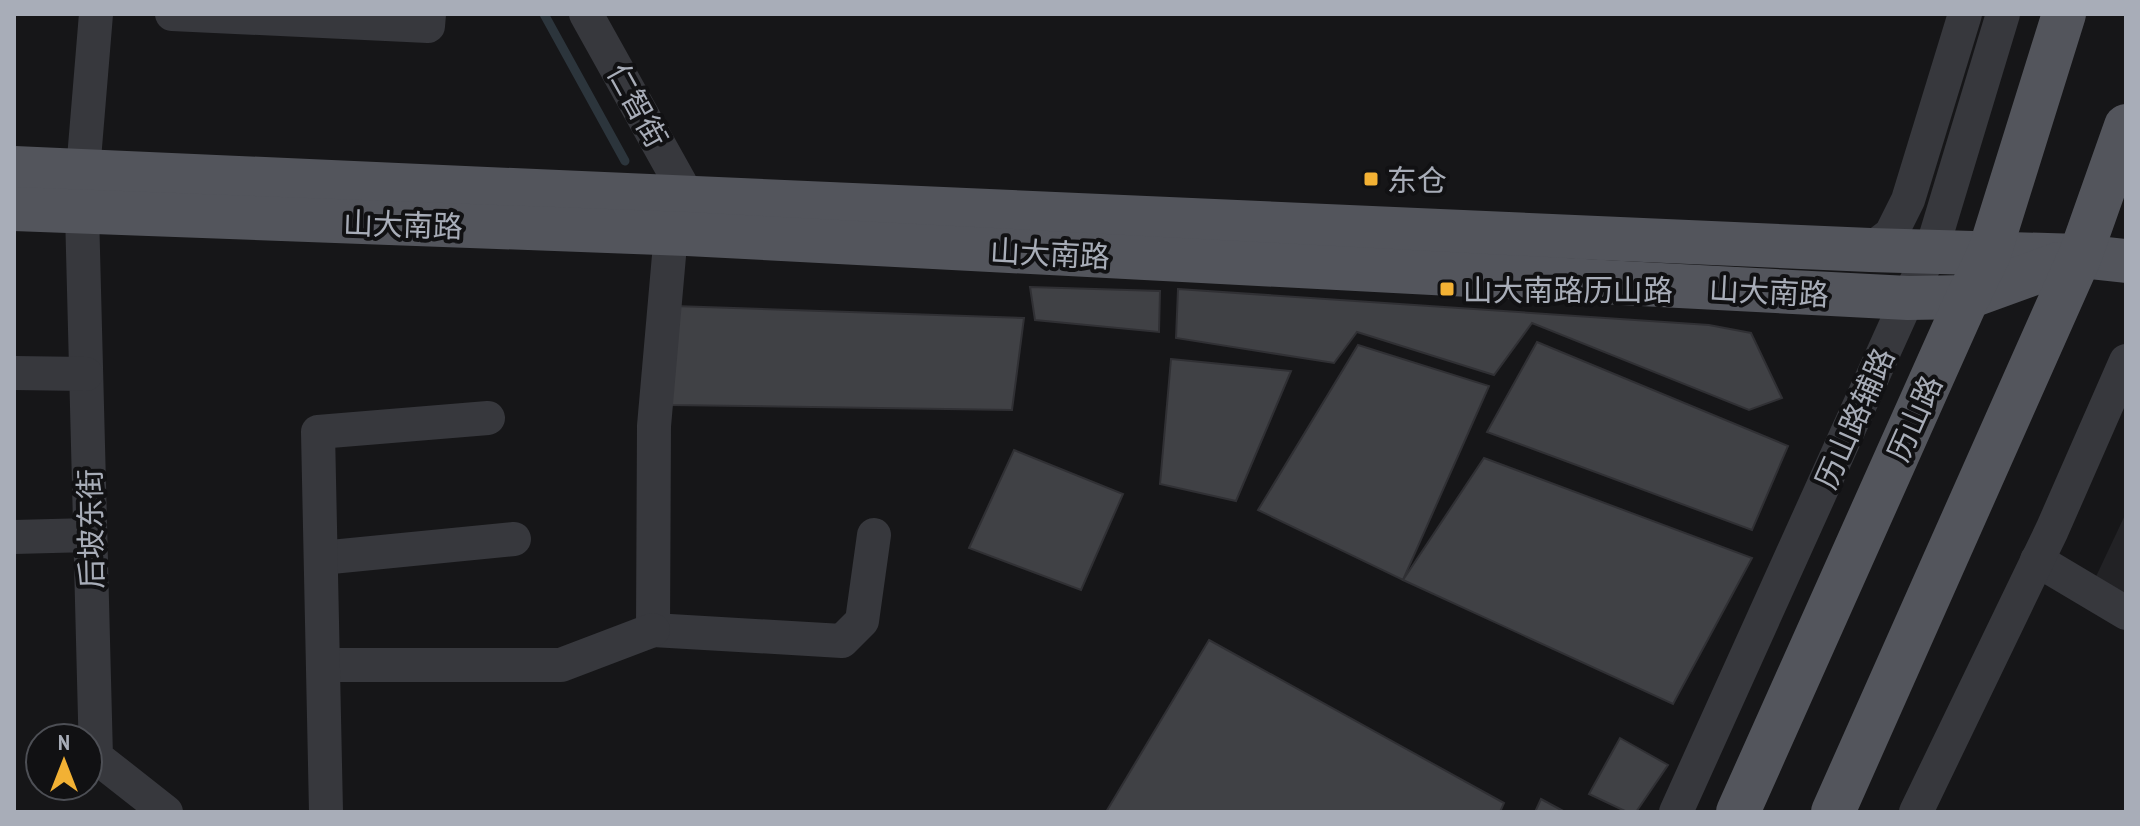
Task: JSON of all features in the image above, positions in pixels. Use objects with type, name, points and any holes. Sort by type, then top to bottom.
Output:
[{"type":"main road","name":"历山路","points":[[1738,812],[1989,254],[2064,14]]},
{"type":"main road","points":[[1833,812],[2080,256],[2126,126]]},
{"type":"main road","name":"山大南路","points":[[14,168],[83,192]]},
{"type":"main road","name":"山大南路","points":[[14,209],[83,192],[680,215],[2080,256],[2126,261]]},
{"type":"main road","name":"山大南路","points":[[680,215],[1908,298],[1968,297],[2080,256]]},
{"type":"street","name":"后坡东街","points":[[96,14],[83,192],[96,757],[166,812]]},
{"type":"street","points":[[172,14],[428,26],[429,14]]},
{"type":"street","name":"仁智街","points":[[586,14],[680,215]]},
{"type":"street","points":[[1870,250],[1891,234],[1908,200],[1965,14]]},
{"type":"street","name":"历山路辅路","points":[[1676,812],[1931,252],[2003,14]]},
{"type":"street","points":[[653,630],[654,426],[680,215]]},
{"type":"street","points":[[1916,812],[2037,560],[2126,361]]},
{"type":"street","points":[[14,373],[86,374]]},
{"type":"street","points":[[326,812],[318,432],[488,418]]},
{"type":"street","points":[[14,537],[90,535]]},
{"type":"street","points":[[323,665],[561,665],[653,630],[842,641],[862,621],[874,535]]},
{"type":"street","points":[[321,558],[514,539]]},
{"type":"street","points":[[2037,560],[2126,613]]},
{"type":"shaded area","points":[[2126,513],[2126,606],[2083,604]]},
{"type":"building","points":[[1030,287],[1160,291],[1159,332],[1035,320]]},
{"type":"building","points":[[1178,289],[1709,325],[1751,333],[1782,398],[1749,410],[1532,323],[1494,375],[1357,332],[1334,363],[1176,338]]},
{"type":"building","points":[[674,306],[1024,318],[1012,410],[670,405]]},
{"type":"building","points":[[1537,342],[1788,446],[1752,530],[1487,432]]},
{"type":"building","points":[[1358,345],[1489,386],[1403,580],[1258,510]]},
{"type":"building","points":[[1171,359],[1291,371],[1236,501],[1160,484]]},
{"type":"building","points":[[1014,450],[1123,494],[1081,590],[969,548]]},
{"type":"building","points":[[1484,458],[1752,558],[1673,704],[1403,580]]},
{"type":"building","points":[[1209,640],[1504,803],[1500,812],[1106,812]]},
{"type":"building","points":[[1620,738],[1668,765],[1636,812],[1627,812],[1589,794]]},
{"type":"building","points":[[1541,799],[1565,812],[1535,812]]},
{"type":"waterway","points":[[544,14],[625,161]]},
{"type":"place","name":"东仓","points":[[1371,179]]},
{"type":"place","name":"山大南路历山路","points":[[1447,289]]}]
